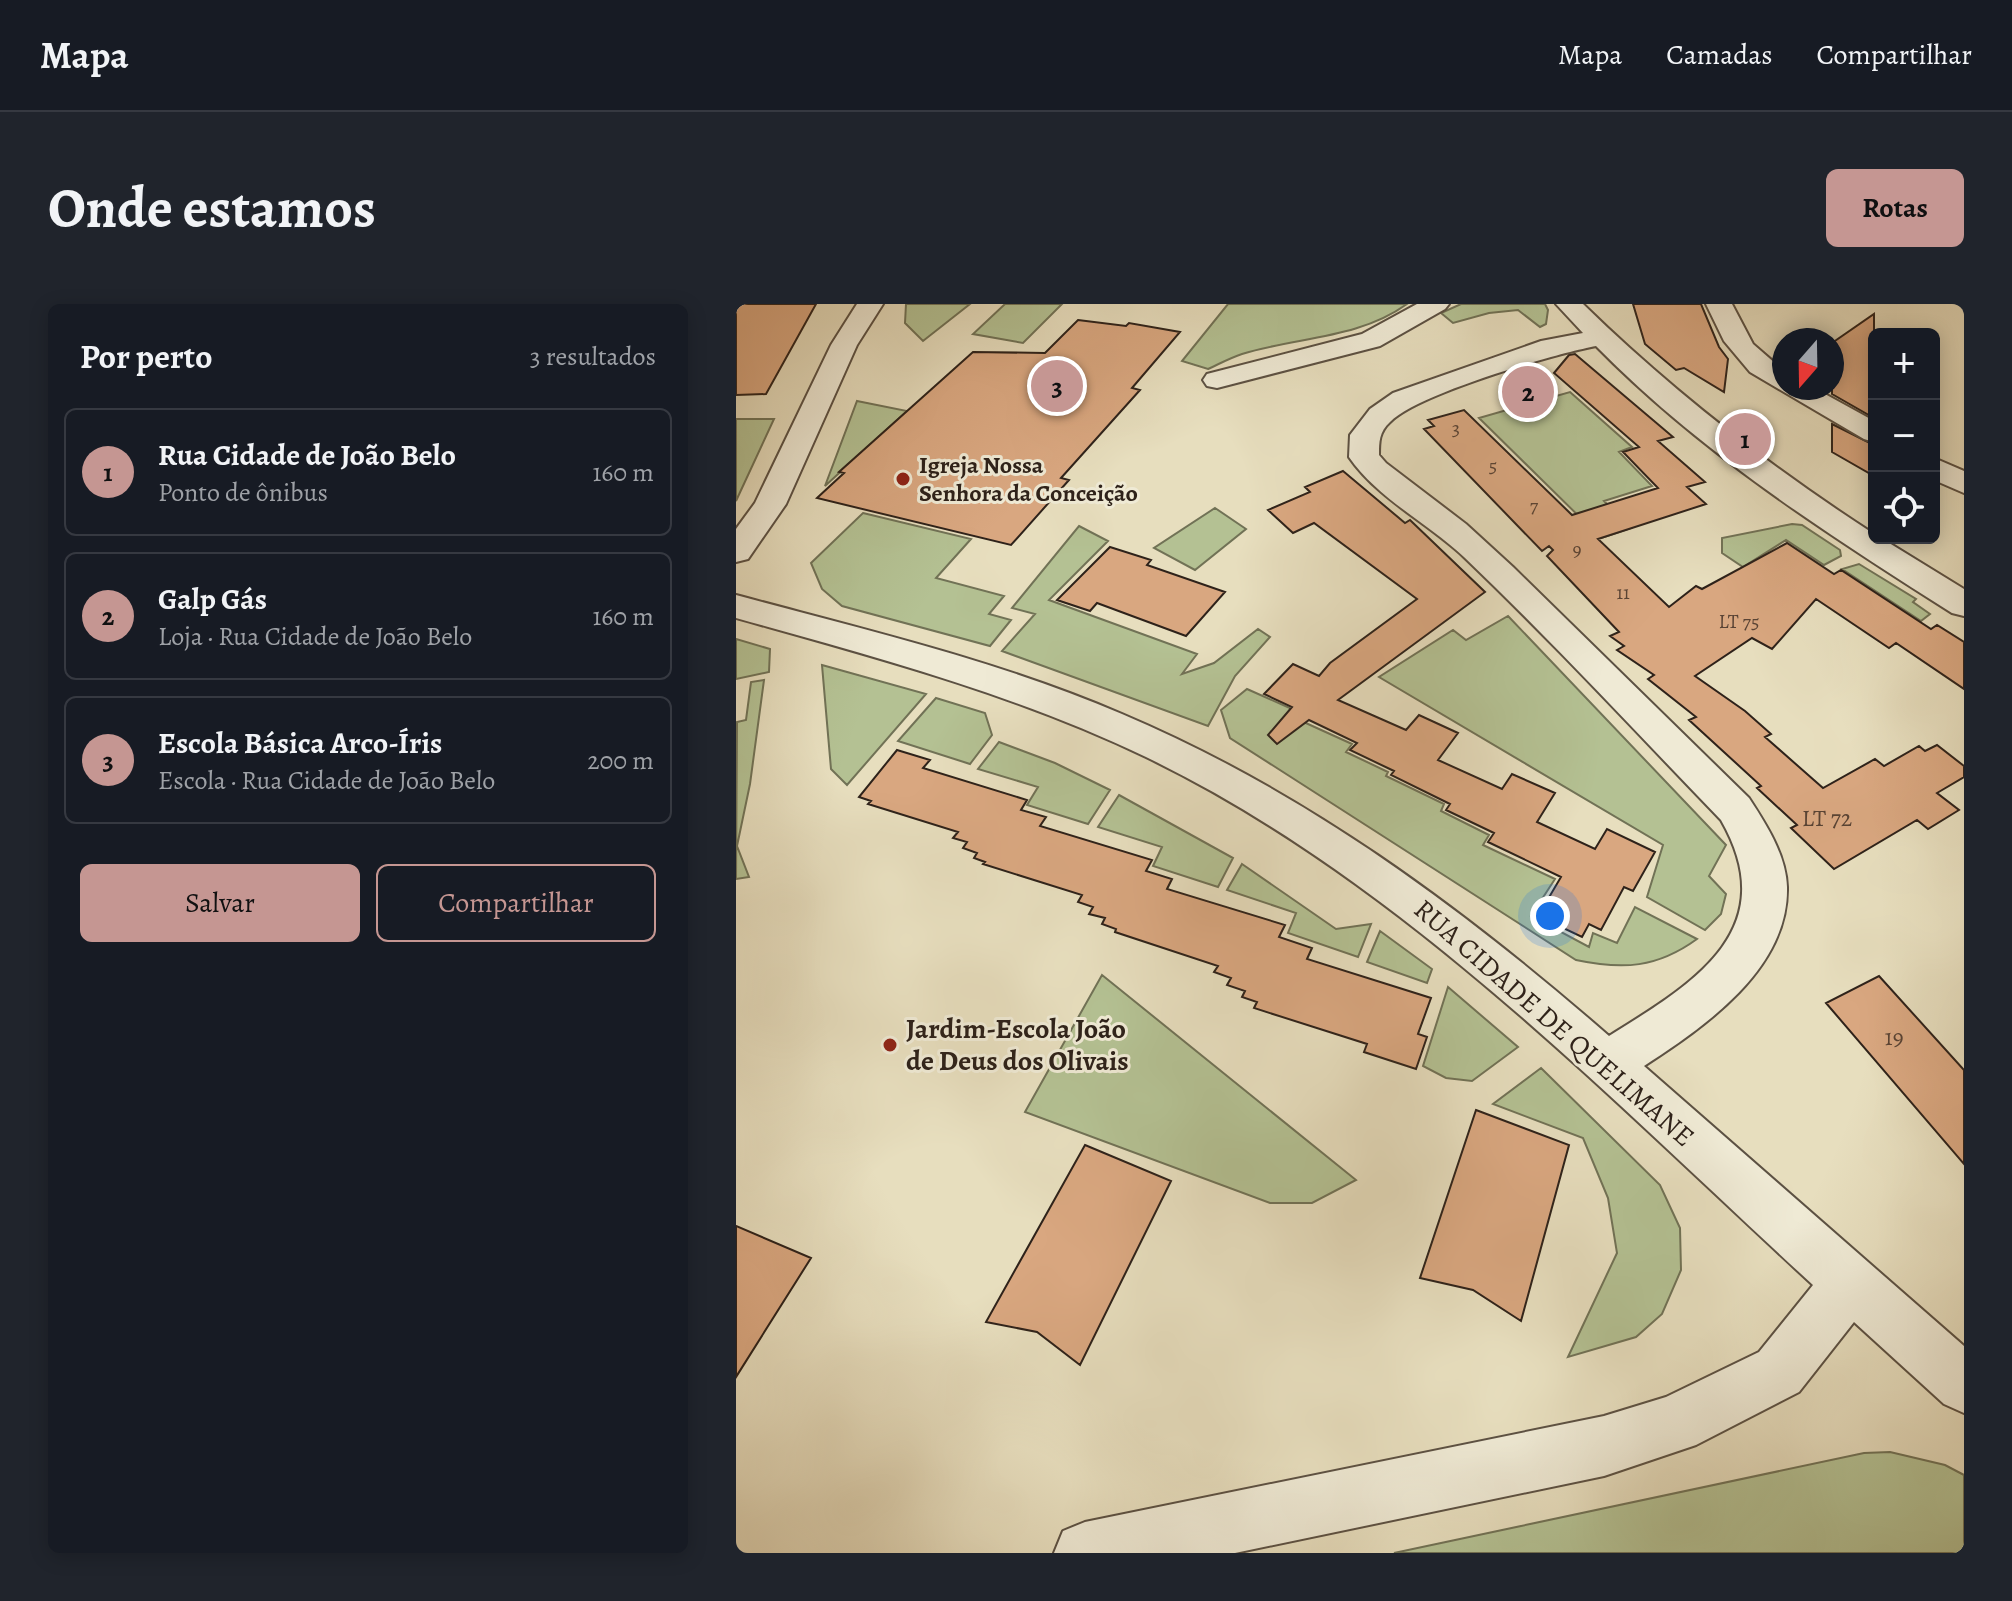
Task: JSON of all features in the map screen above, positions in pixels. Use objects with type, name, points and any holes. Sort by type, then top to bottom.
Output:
[{"type":"street","points":[[736,552],[770,504],[844,345],[870,304]]},
{"type":"street","points":[[1217,380],[1371,340],[1436,304]]},
{"type":"street","points":[[1569,304],[1653,383],[1744,457],[1862,540],[1964,605]]},
{"type":"street","points":[[1719,304],[1740,348],[1755,364],[1772,375]]},
{"type":"street","points":[[1601,337],[1550,347],[1403,399],[1380,415],[1365,435],[1364,457],[1383,480],[1466,541],[1520,593],[1735,809],[1758,849],[1766,888],[1762,924],[1746,951],[1660,1029],[1606,1064]]},
{"type":"street","points":[[1815,400],[1868,430]]},
{"type":"street","points":[[1940,470],[1964,484]]},
{"type":"street","name":"RUA CIDADE DE QUELIMANE","points":[[736,606],[978,676],[1107,723],[1223,779],[1302,825],[1414,902],[1507,975],[1964,1384]]},
{"type":"street","points":[[1085,1553],[1604,1446],[1675,1424],[1779,1372],[1850,1282]]},
{"type":"green space","points":[[906,304],[970,304],[923,341],[905,323]]},
{"type":"green space","points":[[1005,304],[1062,304],[1023,343],[973,334]]},
{"type":"green space","points":[[1228,304],[1407,304],[1388,316],[1348,331],[1263,348],[1208,369],[1182,361]]},
{"type":"green space","points":[[1461,304],[1545,304],[1548,310],[1546,324],[1540,327],[1518,310],[1489,313],[1453,323],[1441,313]]},
{"type":"green space","points":[[1570,392],[1632,447],[1619,452],[1652,486],[1604,501],[1631,528],[1601,538],[1479,418]]},
{"type":"green space","points":[[857,401],[907,411],[825,486]]},
{"type":"green space","points":[[736,419],[774,419],[736,501]]},
{"type":"green space","points":[[1215,508],[1246,529],[1195,570],[1154,548]]},
{"type":"green space","points":[[863,513],[971,539],[936,578],[1004,596],[989,614],[1011,620],[990,646],[842,606],[822,589],[811,563]]},
{"type":"green space","points":[[1792,524],[1802,525],[1840,550],[1841,556],[1824,565],[1786,540],[1743,567],[1722,553],[1722,538]]},
{"type":"green space","points":[[1079,526],[1108,541],[1049,600],[1197,654],[1182,674],[1214,663],[1258,629],[1270,637],[1235,676],[1208,726],[1002,651],[1035,614],[1012,608]]},
{"type":"green space","points":[[1859,564],[1916,599],[1913,602],[1930,614],[1921,621],[1842,569]]},
{"type":"green space","points":[[1508,616],[1726,845],[1709,876],[1726,894],[1721,914],[1705,930],[1647,897],[1663,845],[1379,677],[1453,630],[1466,640]]},
{"type":"green space","points":[[736,639],[770,649],[769,672],[736,679]]},
{"type":"green space","points":[[822,665],[926,694],[847,785],[831,769]]},
{"type":"green space","points":[[764,680],[750,784],[737,846],[749,877],[736,879],[737,722],[746,720],[751,682]]},
{"type":"green space","points":[[1247,689],[1301,713],[1297,719],[1352,744],[1346,752],[1388,772],[1386,776],[1444,804],[1441,811],[1489,835],[1483,845],[1555,879],[1531,916],[1589,947],[1593,933],[1617,943],[1635,907],[1697,939],[1668,956],[1639,964],[1609,965],[1576,960],[1230,738],[1221,710]]},
{"type":"green space","points":[[936,698],[985,713],[992,735],[970,764],[898,741]]},
{"type":"green space","points":[[999,742],[1055,763],[1110,790],[1088,824],[1027,805],[1038,787],[978,769]]},
{"type":"green space","points":[[1119,795],[1233,858],[1218,887],[1153,866],[1162,847],[1098,827]]},
{"type":"green space","points":[[1242,864],[1336,929],[1371,924],[1358,957],[1288,933],[1296,913],[1227,890]]},
{"type":"green space","points":[[1380,931],[1432,969],[1427,983],[1367,962]]},
{"type":"green space","points":[[1102,975],[1356,1180],[1312,1203],[1270,1203],[1025,1112]]},
{"type":"green space","points":[[1448,987],[1518,1047],[1472,1081],[1446,1078],[1423,1066]]},
{"type":"green space","points":[[1541,1068],[1660,1185],[1680,1228],[1681,1270],[1662,1314],[1636,1337],[1568,1357],[1617,1253],[1608,1198],[1583,1138],[1493,1104]]},
{"type":"green space","points":[[1890,1452],[1945,1465],[1964,1475],[1964,1553],[1394,1553],[1864,1453]]},
{"type":"building","points":[[736,304],[816,304],[766,394],[736,395]]},
{"type":"building","points":[[1633,304],[1701,304],[1719,347],[1728,359],[1724,392],[1684,368],[1676,370],[1645,344]]},
{"type":"building","points":[[1874,314],[1874,328],[1868,328],[1868,415],[1842,400],[1844,335]]},
{"type":"building","points":[[1078,320],[1126,326],[1129,323],[1180,332],[1132,388],[1140,390],[1061,478],[1069,480],[1011,545],[817,498],[844,473],[839,472],[973,352],[1045,353]]},
{"type":"building","points":[[1575,354],[1673,437],[1658,441],[1705,482],[1687,487],[1706,504],[1598,539],[1669,607],[1696,586],[1702,589],[1787,543],[1834,574],[1841,570],[1931,629],[1937,625],[1964,642],[1964,689],[1896,643],[1889,648],[1816,599],[1772,649],[1752,638],[1695,676],[1745,711],[1771,734],[1765,737],[1823,788],[1875,759],[1884,766],[1919,746],[1925,751],[1937,745],[1964,766],[1964,777],[1937,793],[1959,810],[1928,829],[1917,820],[1834,869],[1791,828],[1797,825],[1757,788],[1761,786],[1689,720],[1696,717],[1648,679],[1654,675],[1617,650],[1624,646],[1610,636],[1619,632],[1547,556],[1553,550],[1549,546],[1542,551],[1424,429],[1434,426],[1428,420],[1464,410],[1572,515],[1658,488],[1623,452],[1639,447],[1554,373],[1569,355]]},
{"type":"building","points":[[1832,424],[1868,442],[1868,473],[1832,452]]},
{"type":"building","points":[[1343,471],[1405,523],[1410,520],[1485,592],[1338,700],[1406,730],[1419,715],[1458,733],[1438,760],[1502,789],[1512,774],[1555,793],[1537,822],[1595,849],[1607,829],[1655,852],[1633,891],[1624,887],[1601,930],[1589,924],[1582,937],[1538,916],[1561,877],[1488,842],[1494,833],[1446,810],[1450,804],[1391,775],[1394,771],[1350,750],[1357,743],[1309,720],[1277,744],[1268,735],[1292,707],[1264,694],[1293,664],[1319,676],[1330,663],[1417,599],[1314,523],[1293,533],[1268,510],[1310,492],[1305,487]]},
{"type":"building","points":[[1110,547],[1151,560],[1147,565],[1225,592],[1186,636],[1097,603],[1090,611],[1057,600]]},
{"type":"building","points":[[897,750],[930,760],[923,768],[1027,800],[1021,810],[1046,817],[1040,826],[1152,860],[1146,871],[1172,879],[1167,889],[1285,925],[1279,937],[1312,948],[1307,959],[1431,998],[1418,1034],[1427,1037],[1416,1069],[1364,1052],[1367,1044],[1254,1008],[1257,1002],[1242,997],[1245,991],[1227,985],[1231,978],[1214,972],[1218,966],[1115,932],[1116,929],[1102,924],[1105,918],[1089,914],[1093,907],[1078,902],[1082,895],[983,864],[985,862],[974,858],[977,853],[963,848],[967,842],[953,838],[958,832],[868,804],[871,801],[859,797]]},
{"type":"building","points":[[1879,976],[1964,1070],[1964,1164],[1826,1003]]},
{"type":"building","points":[[1476,1110],[1569,1145],[1521,1321],[1473,1290],[1420,1278]]},
{"type":"building","points":[[1085,1145],[1171,1181],[1080,1365],[1037,1332],[986,1322]]},
{"type":"building","points":[[736,1226],[811,1258],[736,1377]]},
{"type":"place","name":"Escola Básica Arco-Íris","points":[[1057,386]]},
{"type":"place","name":"Galp Gás","points":[[1528,392]]},
{"type":"place","name":"Rua Cidade de João Belo","points":[[1745,439]]},
{"type":"place","name":"Igreja Nossa Senhora da Conceição","points":[[903,479]]},
{"type":"place","name":"Jardim-Escola João de Deus dos Olivais","points":[[890,1045]]}]
